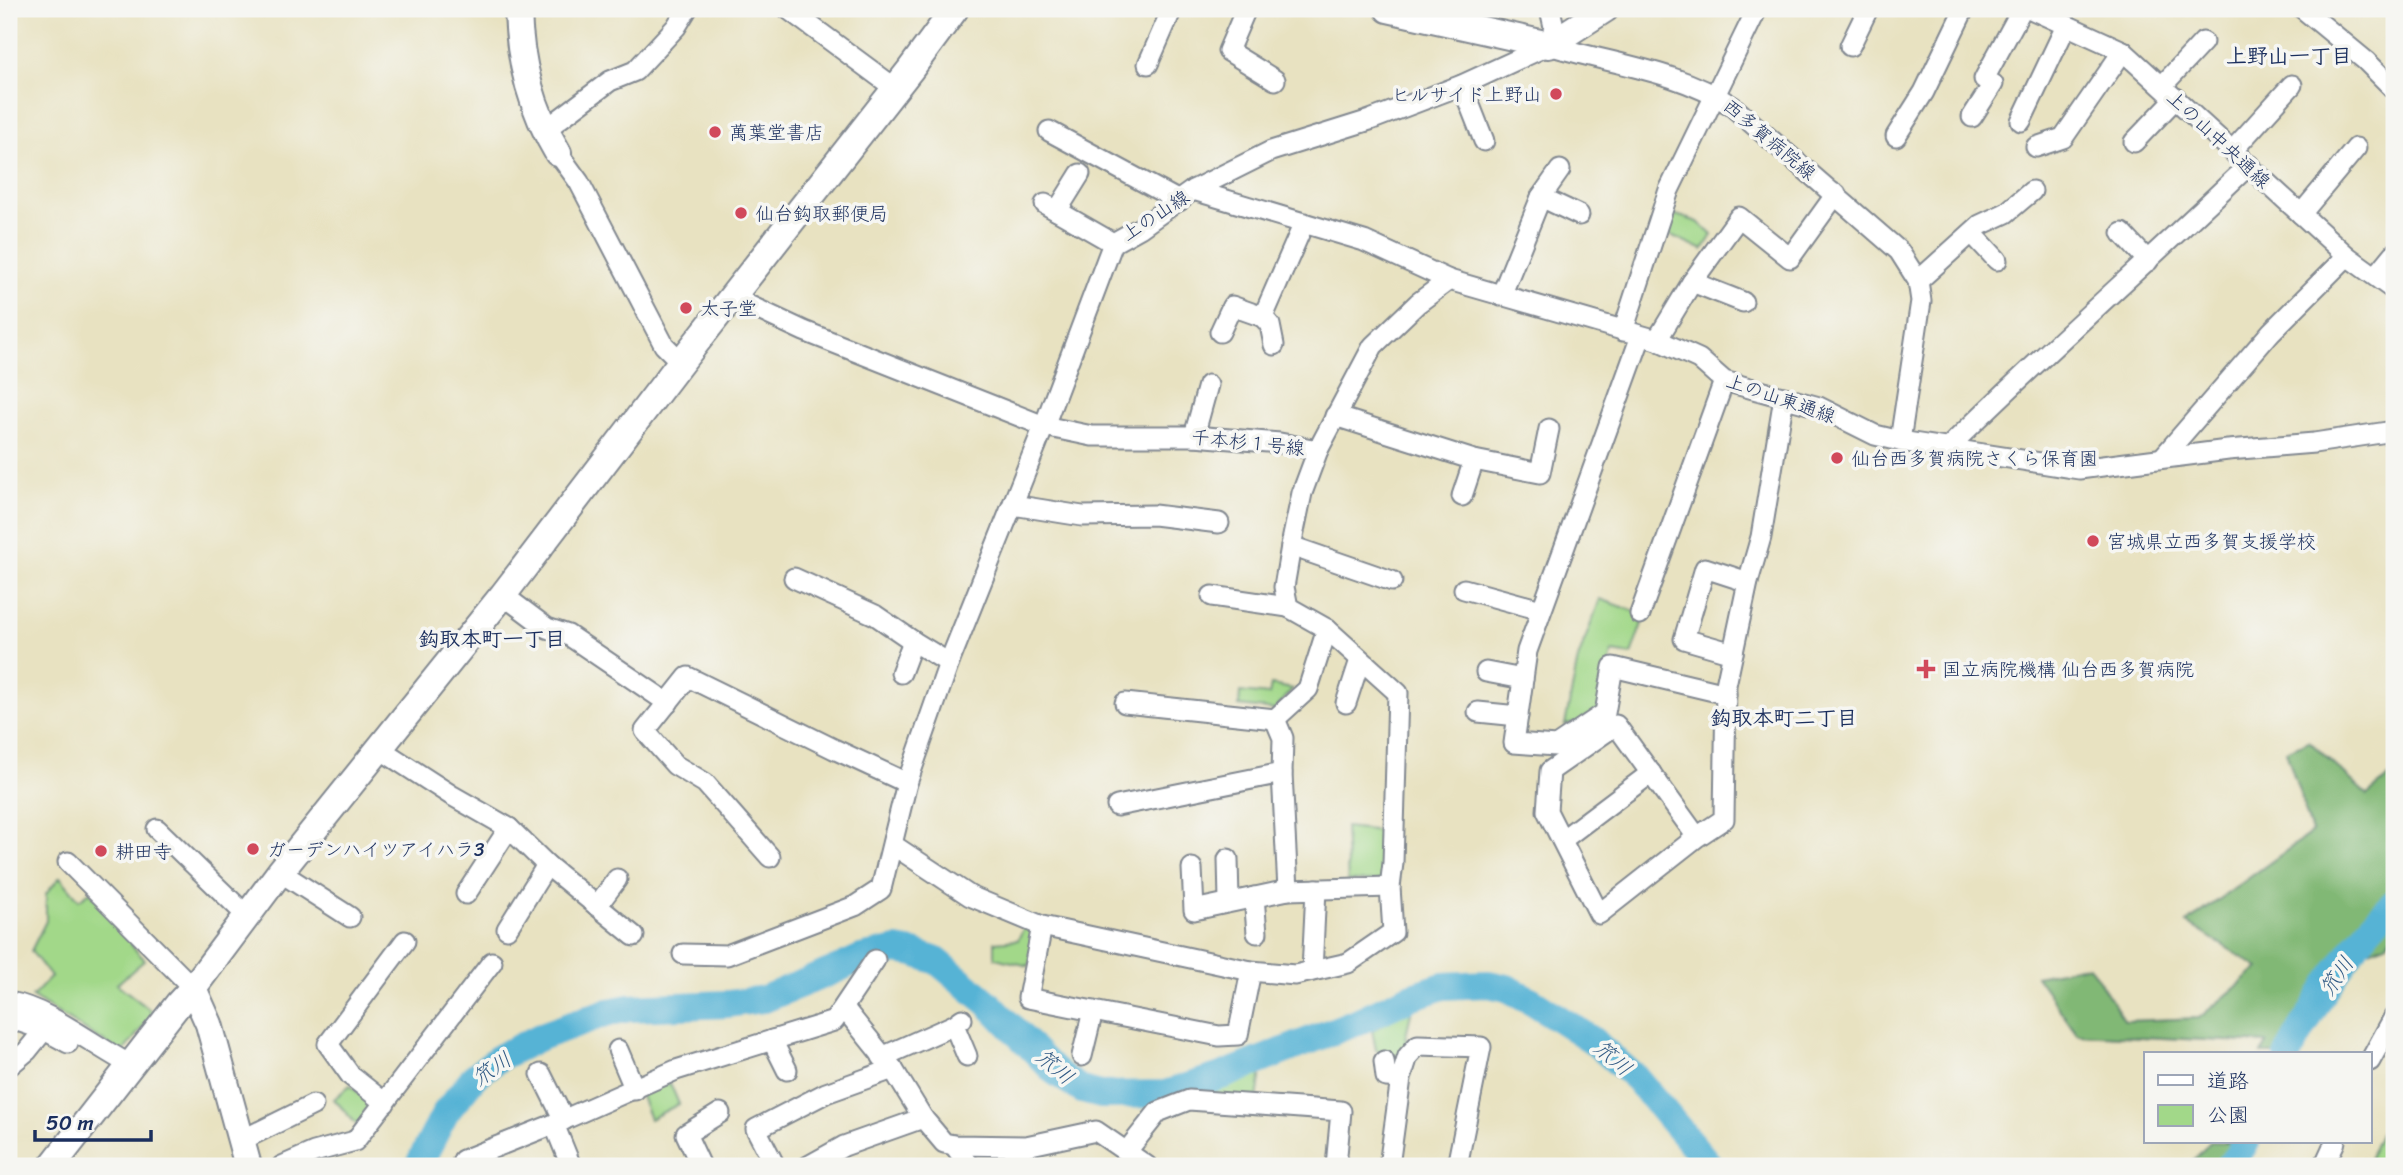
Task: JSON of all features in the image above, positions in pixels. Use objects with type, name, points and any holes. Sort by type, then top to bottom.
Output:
[{"type":"street","points":[[518,9],[520,49],[525,74],[551,141],[579,182],[664,345],[681,362]]},
{"type":"street","points":[[551,141],[610,81],[635,71],[676,27],[687,9]]},
{"type":"street","points":[[788,9],[896,89]]},
{"type":"street","points":[[52,1166],[193,988],[280,872],[503,596],[955,9]]},
{"type":"street","points":[[1147,64],[1172,9]]},
{"type":"street","points":[[1246,9],[1228,51],[1276,80]]},
{"type":"street","name":"西多賀病院線","points":[[1388,9],[1549,45],[1691,83],[1732,106],[1836,194],[1899,251],[1918,281]]},
{"type":"street","points":[[1549,45],[1554,27],[1550,9]]},
{"type":"street","name":"上の山線","points":[[683,954],[727,956],[855,906],[881,889],[907,783],[949,663],[1044,426],[1113,243],[1140,228],[1186,195],[1272,151],[1370,120],[1462,85],[1549,45],[1605,9]]},
{"type":"street","points":[[1726,694],[1613,667],[1605,713],[1556,746],[1514,743],[1527,651],[1640,336],[1668,190],[1757,9]]},
{"type":"street","points":[[1850,46],[1868,9]]},
{"type":"street","points":[[1896,136],[1924,92],[1964,9]]},
{"type":"street","points":[[1972,117],[1993,84],[1983,79],[2022,9]]},
{"type":"street","name":"上の山中央通線","points":[[2031,9],[2123,51],[2347,256],[2394,290]]},
{"type":"street","points":[[2303,9],[2366,61],[2394,89]]},
{"type":"street","points":[[2021,121],[2066,26]]},
{"type":"street","points":[[2134,142],[2203,42]]},
{"type":"street","points":[[2036,147],[2063,138],[2123,51]]},
{"type":"street","points":[[1462,85],[1484,141]]},
{"type":"street","points":[[2232,150],[2292,85]]},
{"type":"street","name":"上の山東通線","points":[[1049,131],[1186,195],[1304,223],[1364,241],[1449,280],[1640,336],[1699,359],[1724,381],[1819,407],[1875,435],[1900,441],[2079,469],[2164,457],[2314,443],[2394,431]]},
{"type":"street","points":[[2301,214],[2356,148]]},
{"type":"street","points":[[1947,449],[2249,165]]},
{"type":"street","points":[[1501,296],[1541,197],[1560,170]]},
{"type":"street","points":[[1080,174],[1051,208],[1113,243]]},
{"type":"street","points":[[1900,441],[1921,301],[1918,281],[1980,225],[2006,213],[2032,191]]},
{"type":"street","points":[[1640,336],[1692,282],[1739,217],[1790,258],[1836,194]]},
{"type":"street","points":[[1541,197],[1580,215]]},
{"type":"street","points":[[1263,317],[1304,223]]},
{"type":"street","points":[[1972,233],[1997,260]]},
{"type":"street","points":[[2122,233],[2148,261]]},
{"type":"street","points":[[2376,276],[2394,254]]},
{"type":"street","points":[[2164,457],[2272,332],[2347,256]]},
{"type":"street","name":"千本杉１号線","points":[[1044,426],[1093,436],[1194,436],[1280,443],[1318,450],[1373,346],[1418,303],[1449,280]]},
{"type":"street","points":[[1692,282],[1743,302]]},
{"type":"street","points":[[735,293],[748,304],[804,331],[1044,426]]},
{"type":"street","points":[[1220,332],[1232,306],[1263,317],[1270,325],[1274,345]]},
{"type":"street","points":[[1640,614],[1724,381]]},
{"type":"street","points":[[1194,436],[1208,385]]},
{"type":"street","points":[[1697,837],[1616,725],[1550,771],[1547,811],[1599,914],[1724,819],[1726,694],[1748,582],[1761,537],[1784,397]]},
{"type":"street","points":[[1335,415],[1474,460],[1540,473],[1549,429]]},
{"type":"street","points":[[1288,607],[1284,587],[1291,546],[1302,492],[1318,450]]},
{"type":"street","points":[[1462,496],[1474,460]]},
{"type":"street","points":[[1013,505],[1082,516],[1154,515],[1219,523]]},
{"type":"street","points":[[1291,546],[1391,581]]},
{"type":"street","points":[[1733,653],[1684,639],[1705,568],[1748,582]]},
{"type":"street","points":[[794,579],[875,615],[949,663]]},
{"type":"street","points":[[1464,589],[1541,610]]},
{"type":"street","points":[[503,596],[547,628],[568,635],[668,703]]},
{"type":"street","points":[[893,845],[970,895],[1042,926],[1251,971],[1295,975],[1348,963],[1393,932],[1390,887],[1398,693],[1327,629],[1288,607],[1212,596]]},
{"type":"street","points":[[1125,703],[1275,719],[1308,689],[1327,629]]},
{"type":"street","points":[[901,673],[913,641]]},
{"type":"street","points":[[1346,703],[1360,660]]},
{"type":"street","points":[[1486,673],[1523,679]]},
{"type":"street","points":[[770,857],[705,783],[675,765],[645,732],[688,677],[834,750],[907,783]]},
{"type":"street","points":[[1478,712],[1518,716]]},
{"type":"street","points":[[1275,719],[1283,738],[1282,773],[1288,890]]},
{"type":"street","points":[[380,749],[509,828],[547,865],[634,936]]},
{"type":"street","points":[[1117,806],[1282,773]]},
{"type":"street","points":[[1562,840],[1651,773]]},
{"type":"street","points":[[466,894],[509,828]]},
{"type":"street","points":[[158,829],[246,915]]},
{"type":"street","points":[[1228,859],[1229,901]]},
{"type":"street","points":[[68,862],[193,988],[208,1024],[244,1154],[313,1105]]},
{"type":"street","points":[[508,929],[547,865]]},
{"type":"street","points":[[1192,868],[1194,910],[1288,890],[1390,887]]},
{"type":"street","points":[[280,872],[350,917]]},
{"type":"street","points":[[597,905],[617,879]]},
{"type":"street","points":[[1311,971],[1316,889]]},
{"type":"street","points":[[1254,897],[1256,933]]},
{"type":"street","points":[[1042,926],[1028,998],[1219,1037],[1238,1035],[1251,971]]},
{"type":"street","points":[[385,1103],[351,1076],[328,1044],[405,941]]},
{"type":"street","points":[[463,1160],[559,1122],[677,1070],[834,1021],[875,960]]},
{"type":"street","points":[[282,1166],[314,1152],[355,1141],[492,962]]},
{"type":"street","points":[[9,1002],[20,1004],[51,1019],[128,1070]]},
{"type":"street","points":[[844,1008],[944,1143],[1026,1146],[1096,1131],[1147,1166]]},
{"type":"street","points":[[1082,1056],[1093,1011]]},
{"type":"street","points":[[2372,1057],[2394,1017]]},
{"type":"street","points":[[9,1018],[44,1030],[128,1070]]},
{"type":"street","points":[[775,1166],[757,1129],[887,1063],[958,1022],[967,1056]]},
{"type":"street","points":[[9,1066],[27,1051],[44,1030]]},
{"type":"street","points":[[772,1040],[787,1070]]},
{"type":"street","points":[[1389,1166],[1401,1078],[1408,1056],[1418,1045],[1481,1046],[1457,1166]]},
{"type":"street","points":[[618,1050],[635,1090]]},
{"type":"street","points":[[1384,1061],[1386,1077],[1401,1078]]},
{"type":"street","points":[[541,1074],[559,1122],[571,1166]]},
{"type":"street","points":[[1127,1151],[1158,1112],[1189,1100],[1341,1111],[1336,1166]]},
{"type":"street","points":[[701,1166],[686,1134],[720,1113]]},
{"type":"street","points":[[808,1166],[844,1146],[923,1118]]},
{"type":"street","points":[[2324,1166],[2334,1144]]},
{"type":"street","points":[[954,1145],[969,1166]]},
{"type":"green space","points":[[1670,213],[1698,222],[1712,235],[1703,250],[1662,231]]},
{"type":"green space","points":[[1600,599],[1645,615],[1631,655],[1612,652],[1601,708],[1575,723],[1565,725],[1578,659]]},
{"type":"green space","points":[[1271,685],[1293,689],[1275,710],[1239,706],[1240,692],[1269,695]]},
{"type":"green space","points":[[2309,741],[2367,795],[2394,773],[2394,934],[2386,944],[2336,962],[2301,1052],[2263,1052],[2267,1043],[2077,1034],[2036,976],[2089,965],[2125,1021],[2199,1018],[2259,968],[2187,923],[2312,832],[2286,751]]},
{"type":"green space","points":[[1345,827],[1390,832],[1388,881],[1348,881]]},
{"type":"green space","points":[[60,877],[79,900],[90,892],[136,941],[131,945],[145,960],[117,984],[154,1013],[122,1053],[32,997],[51,977],[31,951],[46,921],[46,894]]},
{"type":"green space","points":[[1024,927],[1036,932],[1029,966],[995,958],[995,942],[1018,940]]},
{"type":"green space","points":[[1412,1009],[1405,1039],[1412,1042],[1399,1067],[1391,1069],[1387,1057],[1376,1050],[1372,1030]]},
{"type":"green space","points":[[1251,1072],[1261,1072],[1257,1099],[1206,1095],[1207,1085]]},
{"type":"green space","points":[[670,1083],[679,1104],[650,1119],[640,1094]]},
{"type":"green space","points":[[350,1085],[373,1106],[357,1125],[334,1099]]},
{"type":"green space","points":[[2394,1103],[2394,1166],[2366,1166]]},
{"type":"green space","points":[[2208,1144],[2256,1144],[2238,1166],[2189,1166]]},
{"type":"waterway","name":"笊川","points":[[2289,1052],[2348,955],[2394,903]]},
{"type":"waterway","name":"笊川","points":[[418,1166],[446,1112],[474,1077],[500,1057],[542,1036],[605,1013],[629,1008],[728,1004],[764,999],[861,958],[897,950],[937,961],[988,1003],[1054,1071],[1082,1090],[1101,1095],[1165,1094],[1224,1075],[1361,1020],[1410,997],[1443,986],[1488,984],[1507,988],[1592,1040],[1637,1079],[1710,1166]]},
{"type":"waterway","name":"笊川","points":[[2230,1166],[2245,1144]]},
{"type":"place","name":"ヒルサイド上野山","points":[[1556,94]]},
{"type":"place","name":"萬葉堂書店","points":[[715,132]]},
{"type":"place","name":"仙台鈎取郵便局","points":[[741,213]]},
{"type":"place","name":"太子堂","points":[[686,308]]},
{"type":"place","name":"仙台西多賀病院さくら保育園","points":[[1837,458]]},
{"type":"place","name":"宮城県立西多賀支援学校","points":[[2093,541]]},
{"type":"place","name":"国立病院機構 仙台西多賀病院","points":[[1926,669]]},
{"type":"place","name":"ガーデンハイツアイハラ3","points":[[253,849]]},
{"type":"place","name":"耕田寺","points":[[101,851]]},
{"type":"district","name":"上野山一丁目","points":[[2289,56]]},
{"type":"district","name":"鈎取本町一丁目","points":[[492,639]]},
{"type":"district","name":"鈎取本町二丁目","points":[[1784,718]]}]
